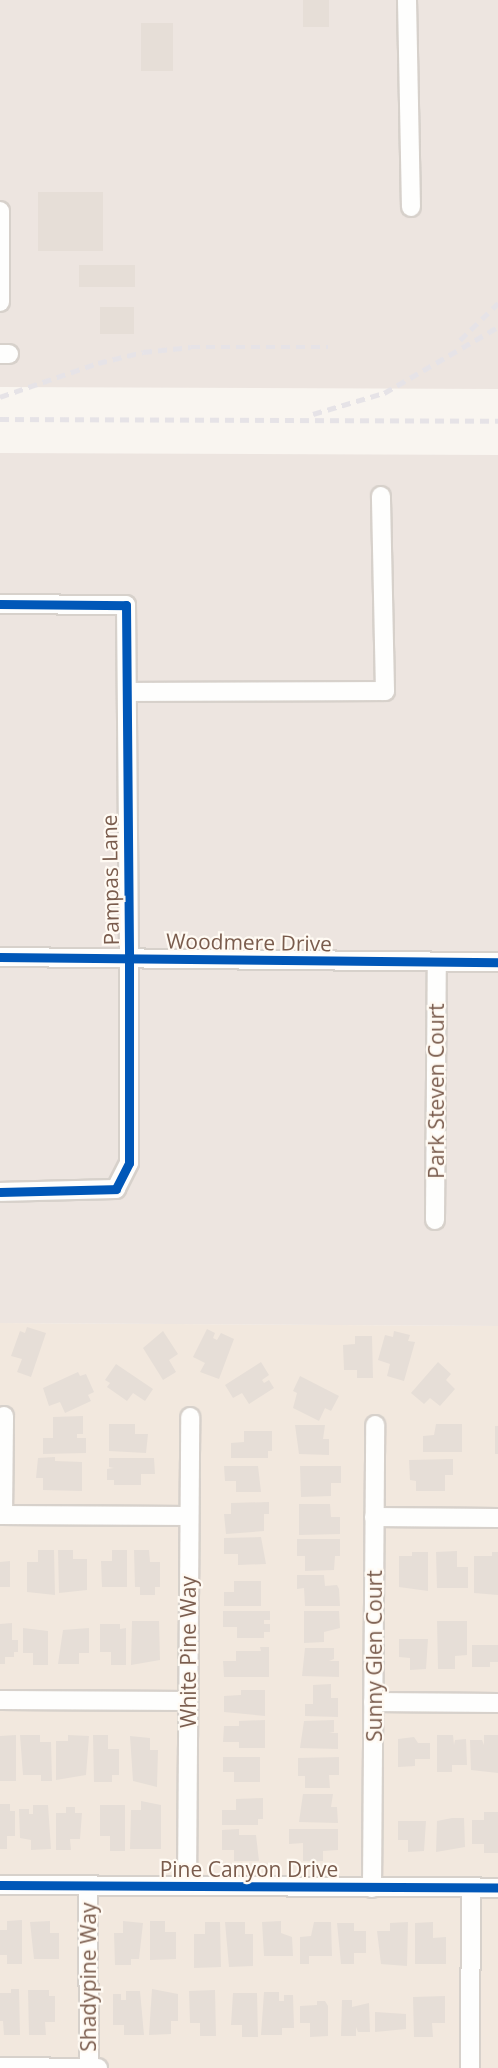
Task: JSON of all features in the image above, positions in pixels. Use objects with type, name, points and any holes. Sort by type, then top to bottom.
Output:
[{"type":"street","points":[[407,0],[411,207]]},
{"type":"street","points":[[0,211],[0,302]]},
{"type":"street","points":[[127,692],[385,691],[381,496]]},
{"type":"street","name":"Pampas Lane","points":[[0,604],[126,604],[129,958],[129,1163],[117,1189],[0,1192]]},
{"type":"street","name":"Woodmere Drive","points":[[0,957],[498,962]]},
{"type":"street","name":"Park Steven Court","points":[[435,1220],[437,962]]},
{"type":"street","points":[[4,1416],[2,1515],[189,1516]]},
{"type":"street","name":"White Pine Way","points":[[187,1886],[190,1417]]},
{"type":"street","name":"Sunny Glen Court","points":[[372,1888],[375,1425]]},
{"type":"street","points":[[374,1517],[498,1518]]},
{"type":"street","points":[[0,1700],[188,1701]]},
{"type":"street","points":[[373,1702],[498,1703]]},
{"type":"street","name":"Pine Canyon Drive","points":[[0,1885],[498,1888]]},
{"type":"street","name":"Shadypine Way","points":[[88,1886],[89,2068]]},
{"type":"street","points":[[470,2068],[471,1888]]},
{"type":"street","points":[[0,2067],[98,2068]]},
{"type":"shaded area","points":[[0,0],[498,0],[498,389],[0,387]]},
{"type":"shaded area","points":[[0,453],[498,455],[498,1326],[0,1323]]},
{"type":"shaded area","points":[[0,1323],[498,1326],[498,2068],[0,2068]]},
{"type":"building","points":[[303,0],[329,0],[329,27],[303,27]]},
{"type":"building","points":[[141,23],[173,23],[173,71],[141,71]]},
{"type":"building","points":[[38,192],[103,192],[103,251],[38,251]]},
{"type":"building","points":[[79,265],[135,265],[135,287],[79,287]]},
{"type":"building","points":[[100,307],[134,307],[134,334],[100,334]]},
{"type":"building","points":[[27,1327],[46,1333],[31,1377],[17,1372],[22,1359],[11,1356],[20,1331],[25,1333]]},
{"type":"building","points":[[207,1329],[215,1333],[213,1338],[217,1340],[221,1333],[234,1339],[219,1379],[200,1372],[205,1363],[193,1357]]},
{"type":"building","points":[[163,1331],[178,1354],[169,1360],[176,1372],[163,1380],[143,1348]]},
{"type":"building","points":[[394,1331],[410,1335],[408,1341],[415,1342],[404,1381],[387,1376],[390,1364],[378,1360],[385,1335],[393,1337]]},
{"type":"building","points":[[355,1336],[372,1336],[373,1378],[357,1378],[357,1370],[344,1370],[343,1345],[355,1344]]},
{"type":"building","points":[[261,1362],[269,1375],[262,1380],[264,1383],[269,1380],[274,1388],[249,1404],[242,1393],[233,1398],[225,1385]]},
{"type":"building","points":[[438,1362],[451,1374],[446,1380],[455,1389],[440,1406],[430,1398],[424,1404],[411,1393]]},
{"type":"building","points":[[116,1364],[153,1389],[145,1401],[133,1393],[127,1401],[107,1387],[110,1383],[105,1380]]},
{"type":"building","points":[[78,1372],[80,1376],[86,1374],[94,1392],[88,1395],[91,1401],[65,1413],[60,1402],[49,1406],[43,1388]]},
{"type":"building","points":[[300,1376],[339,1396],[331,1411],[325,1408],[319,1421],[293,1408],[297,1393],[293,1391]]},
{"type":"building","points":[[83,1416],[83,1434],[77,1434],[77,1438],[86,1438],[86,1453],[43,1454],[43,1438],[53,1438],[53,1417]]},
{"type":"building","points":[[109,1424],[135,1424],[135,1434],[148,1434],[146,1453],[109,1451]]},
{"type":"building","points":[[436,1424],[462,1424],[462,1452],[423,1452],[423,1436],[434,1435]]},
{"type":"building","points":[[295,1425],[325,1425],[323,1439],[329,1439],[329,1455],[299,1454]]},
{"type":"building","points":[[495,1426],[498,1426],[498,1454],[495,1454]]},
{"type":"building","points":[[244,1431],[272,1431],[272,1451],[268,1451],[268,1458],[231,1458],[231,1443],[244,1442]]},
{"type":"building","points":[[55,1457],[55,1461],[82,1462],[82,1491],[43,1490],[43,1478],[36,1478],[38,1458]]},
{"type":"building","points":[[109,1458],[154,1458],[155,1474],[141,1474],[141,1485],[114,1485],[114,1480],[107,1480],[107,1469],[114,1468],[109,1467]]},
{"type":"building","points":[[453,1459],[453,1475],[445,1475],[445,1491],[416,1491],[416,1481],[410,1480],[409,1460]]},
{"type":"building","points":[[224,1466],[258,1466],[261,1492],[236,1492],[236,1481],[225,1481]]},
{"type":"building","points":[[300,1466],[341,1466],[341,1483],[331,1483],[331,1496],[301,1497]]},
{"type":"building","points":[[269,1502],[269,1514],[264,1514],[264,1531],[226,1534],[224,1514],[231,1514],[231,1503]]},
{"type":"building","points":[[299,1504],[330,1504],[331,1517],[340,1517],[340,1534],[299,1535]]},
{"type":"building","points":[[261,1537],[266,1564],[238,1565],[238,1554],[224,1554],[224,1538]]},
{"type":"building","points":[[297,1539],[340,1539],[340,1556],[335,1556],[334,1570],[305,1571],[305,1556],[297,1556]]},
{"type":"building","points":[[38,1550],[54,1550],[55,1595],[27,1592],[27,1562],[38,1562]]},
{"type":"building","points":[[58,1550],[73,1550],[73,1559],[87,1559],[87,1590],[59,1593]]},
{"type":"building","points":[[112,1550],[127,1550],[127,1587],[102,1587],[101,1561],[112,1561]]},
{"type":"building","points":[[134,1550],[149,1550],[150,1562],[160,1562],[160,1587],[155,1587],[155,1595],[140,1595],[140,1587],[135,1587]]},
{"type":"building","points":[[457,1551],[457,1567],[468,1567],[468,1588],[437,1588],[436,1552]]},
{"type":"building","points":[[412,1552],[428,1552],[428,1591],[399,1587],[399,1556],[412,1556]]},
{"type":"building","points":[[492,1552],[498,1552],[498,1595],[474,1593],[474,1556],[492,1556]]},
{"type":"building","points":[[10,1561],[10,1587],[0,1587],[0,1562]]},
{"type":"building","points":[[297,1575],[324,1575],[325,1586],[337,1585],[340,1606],[305,1606],[304,1588],[297,1589]]},
{"type":"building","points":[[234,1581],[261,1581],[261,1606],[224,1606],[224,1592],[234,1592]]},
{"type":"building","points":[[223,1611],[270,1611],[270,1620],[264,1620],[264,1624],[270,1624],[270,1632],[264,1632],[264,1638],[237,1638],[237,1627],[223,1627]]},
{"type":"building","points":[[304,1611],[339,1611],[340,1628],[324,1632],[324,1642],[304,1643]]},
{"type":"building","points":[[132,1621],[159,1621],[160,1660],[131,1665]]},
{"type":"building","points":[[437,1621],[467,1621],[467,1655],[455,1656],[455,1669],[438,1669]]},
{"type":"building","points":[[12,1623],[12,1640],[18,1640],[18,1652],[14,1652],[14,1657],[5,1657],[5,1664],[0,1664],[0,1624]]},
{"type":"building","points":[[100,1624],[120,1624],[120,1629],[126,1628],[126,1665],[111,1665],[111,1652],[100,1652]]},
{"type":"building","points":[[23,1628],[48,1631],[48,1665],[33,1665],[33,1653],[23,1653]]},
{"type":"building","points":[[89,1628],[89,1653],[79,1653],[79,1664],[58,1664],[63,1630]]},
{"type":"building","points":[[399,1639],[428,1639],[426,1669],[410,1670],[410,1658],[399,1657]]},
{"type":"building","points":[[472,1645],[498,1645],[498,1662],[490,1662],[490,1667],[472,1667]]},
{"type":"building","points":[[260,1647],[269,1647],[269,1677],[224,1677],[223,1661],[236,1661],[236,1651],[261,1651]]},
{"type":"building","points":[[305,1648],[334,1648],[334,1659],[329,1661],[339,1661],[339,1677],[302,1676]]},
{"type":"building","points":[[331,1684],[331,1698],[338,1698],[338,1717],[305,1716],[305,1704],[313,1704],[313,1685]]},
{"type":"building","points":[[241,1690],[265,1690],[265,1716],[224,1712],[224,1696],[241,1695]]},
{"type":"building","points":[[265,1720],[265,1748],[239,1748],[239,1742],[223,1742],[224,1726],[239,1726],[239,1721]]},
{"type":"building","points":[[334,1720],[334,1732],[329,1733],[338,1733],[338,1749],[300,1748],[304,1721]]},
{"type":"building","points":[[16,1735],[16,1781],[0,1781],[0,1736]]},
{"type":"building","points":[[20,1735],[40,1735],[40,1742],[51,1742],[52,1781],[41,1781],[41,1775],[23,1775]]},
{"type":"building","points":[[68,1735],[89,1736],[86,1775],[56,1780],[56,1741],[68,1741]]},
{"type":"building","points":[[93,1735],[108,1735],[108,1749],[119,1749],[119,1775],[112,1775],[112,1782],[94,1782]]},
{"type":"building","points":[[437,1735],[453,1735],[454,1745],[455,1740],[466,1739],[467,1765],[452,1765],[452,1772],[437,1772]]},
{"type":"building","points":[[484,1735],[498,1735],[498,1773],[471,1770],[470,1740],[482,1740],[484,1745]]},
{"type":"building","points":[[130,1736],[150,1738],[150,1750],[158,1750],[157,1787],[133,1781]]},
{"type":"building","points":[[414,1737],[418,1743],[430,1743],[430,1759],[415,1759],[415,1766],[398,1767],[398,1739]]},
{"type":"building","points":[[223,1757],[260,1757],[260,1782],[234,1782],[234,1772],[223,1772]]},
{"type":"building","points":[[339,1757],[339,1775],[329,1775],[330,1788],[305,1788],[305,1776],[298,1776],[298,1758]]},
{"type":"building","points":[[303,1794],[333,1794],[331,1807],[337,1807],[338,1823],[299,1822]]},
{"type":"building","points":[[263,1798],[263,1819],[258,1819],[258,1825],[222,1825],[222,1810],[236,1810],[236,1799]]},
{"type":"building","points":[[141,1801],[161,1805],[161,1849],[130,1849],[131,1810],[141,1810]]},
{"type":"building","points":[[0,1804],[10,1804],[10,1811],[15,1811],[15,1836],[7,1836],[7,1849],[0,1849]]},
{"type":"building","points":[[33,1805],[48,1805],[51,1849],[31,1850],[31,1840],[20,1838],[19,1809],[29,1809],[29,1814],[33,1814]]},
{"type":"building","points":[[100,1805],[125,1805],[125,1851],[110,1851],[110,1836],[100,1836]]},
{"type":"building","points":[[66,1807],[75,1807],[75,1813],[82,1813],[80,1839],[70,1839],[71,1850],[56,1850],[56,1813],[66,1813]]},
{"type":"building","points":[[484,1812],[498,1812],[498,1853],[484,1853],[484,1844],[472,1844],[472,1820],[484,1820]]},
{"type":"building","points":[[464,1818],[465,1847],[436,1852],[437,1821]]},
{"type":"building","points":[[398,1821],[426,1821],[424,1851],[408,1852],[408,1840],[398,1840]]},
{"type":"building","points":[[239,1829],[239,1835],[256,1835],[259,1861],[234,1861],[234,1850],[222,1850],[222,1830]]},
{"type":"building","points":[[289,1829],[338,1829],[338,1850],[323,1851],[323,1861],[303,1861],[303,1843],[289,1844]]},
{"type":"building","points":[[22,1920],[22,1964],[7,1964],[7,1955],[0,1955],[0,1930],[7,1930],[7,1921]]},
{"type":"building","points":[[50,1921],[50,1933],[59,1933],[59,1959],[34,1959],[30,1922]]},
{"type":"building","points":[[123,1921],[143,1923],[139,1959],[131,1959],[131,1965],[115,1965],[114,1933],[123,1933]]},
{"type":"building","points":[[150,1921],[165,1921],[165,1932],[176,1932],[176,1959],[150,1960]]},
{"type":"building","points":[[281,1921],[281,1933],[292,1937],[293,1956],[264,1956],[262,1922]]},
{"type":"building","points":[[205,1922],[220,1922],[221,1967],[194,1968],[194,1934],[205,1934]]},
{"type":"building","points":[[225,1922],[245,1922],[245,1934],[253,1934],[253,1966],[229,1967]]},
{"type":"building","points":[[314,1922],[331,1922],[332,1956],[309,1956],[309,1964],[300,1964],[300,1937],[311,1936]]},
{"type":"building","points":[[408,1922],[407,1966],[381,1964],[377,1931],[390,1931],[390,1923]]},
{"type":"building","points":[[433,1922],[433,1938],[446,1937],[446,1964],[415,1964],[415,1923]]},
{"type":"building","points":[[337,1923],[354,1923],[354,1931],[366,1931],[366,1953],[354,1953],[354,1964],[341,1964]]},
{"type":"building","points":[[11,1989],[19,1989],[20,2035],[4,2035],[3,2021],[0,2021],[0,1993],[11,1993]]},
{"type":"building","points":[[152,1989],[178,1994],[178,2021],[171,2021],[171,2034],[149,2035]]},
{"type":"building","points":[[28,1990],[49,1990],[49,1996],[55,1996],[55,2022],[45,2022],[46,2035],[29,2035]]},
{"type":"building","points":[[215,1990],[216,2036],[200,2036],[200,2023],[190,2023],[189,1991]]},
{"type":"building","points":[[126,1991],[140,1991],[144,2035],[124,2035],[124,2025],[113,2025],[113,1994],[121,1994],[121,2000],[126,2000]]},
{"type":"building","points":[[264,1992],[279,1992],[279,2001],[284,2001],[284,1995],[293,1995],[294,2028],[282,2028],[282,2035],[261,2035]]},
{"type":"building","points":[[233,1993],[257,1993],[258,2037],[242,2037],[242,2025],[231,2025]]},
{"type":"building","points":[[445,1996],[445,2023],[432,2023],[433,2037],[414,2037],[413,1997]]},
{"type":"building","points":[[342,2000],[352,2000],[352,2007],[369,2003],[370,2032],[358,2032],[356,2027],[356,2036],[341,2036]]},
{"type":"building","points":[[317,2001],[325,2001],[328,2006],[328,2036],[310,2037],[310,2023],[300,2023],[300,2006],[317,2005]]},
{"type":"building","points":[[375,2012],[406,2014],[406,2029],[375,2032]]},
{"type":"railway","points":[[460,340],[498,303]]},
{"type":"railway","points":[[313,414],[384,393],[498,327]]},
{"type":"railway","points":[[0,397],[98,363],[143,352],[191,347],[328,347]]},
{"type":"railway","points":[[0,419],[498,421]]},
{"type":"cycle path","points":[[0,604],[126,605],[129,959],[129,1163],[116,1189],[0,1192]]},
{"type":"cycle path","points":[[0,957],[498,962]]},
{"type":"cycle path","points":[[0,1885],[498,1888]]}]
